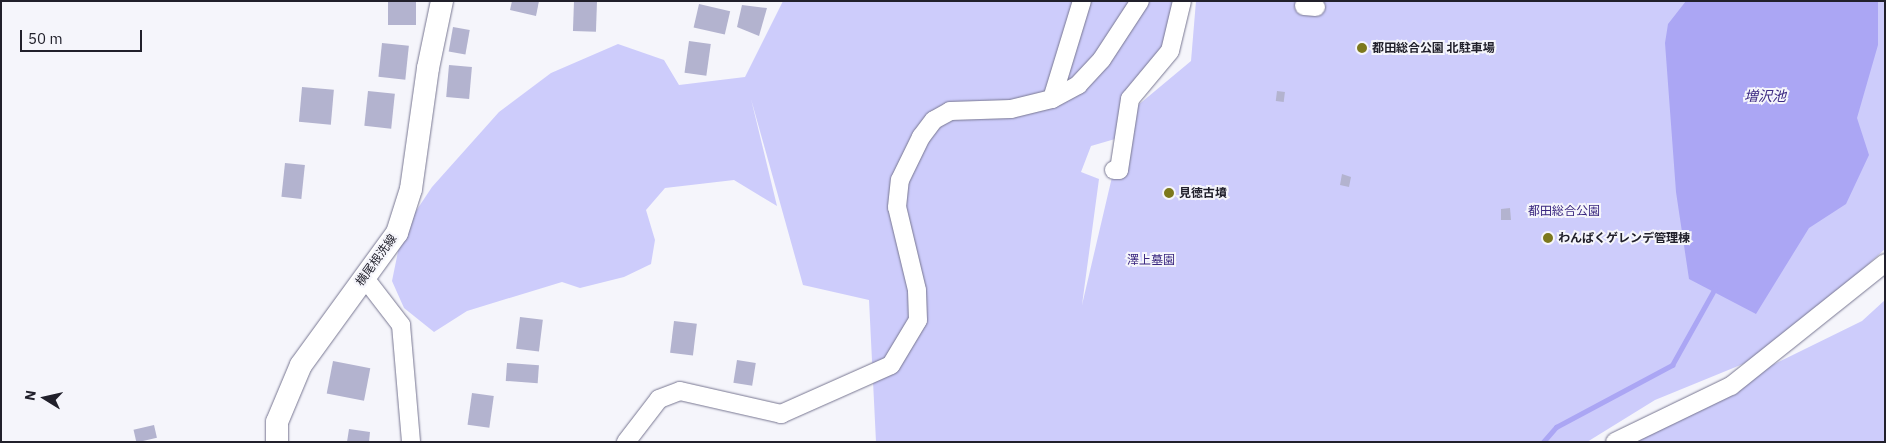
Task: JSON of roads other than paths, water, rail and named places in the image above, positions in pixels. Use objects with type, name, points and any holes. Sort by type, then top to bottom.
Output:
[{"type":"main road","name":"横尾根洗線","points":[[277,442],[277,422],[301,365],[397,233],[411,189],[428,68],[442,1]]},
{"type":"street","points":[[1052,99],[1082,1]]},
{"type":"street","points":[[626,442],[659,399],[680,391],[781,414],[891,365],[918,320],[917,290],[897,207],[900,180],[922,137],[934,120],[950,111],[1011,109],[1052,99],[1078,85],[1102,59],[1140,1]]},
{"type":"street","points":[[1114,170],[1119,170],[1130,99],[1170,51],[1182,1]]},
{"type":"street","points":[[1615,442],[1736,383],[1885,263]]},
{"type":"street","points":[[364,277],[401,325],[411,442]]},
{"type":"water","name":"増沢池","points":[[1686,1],[1878,1],[1878,45],[1857,118],[1869,155],[1846,204],[1809,228],[1756,314],[1689,279],[1676,192],[1665,43],[1668,24]]},
{"type":"waterway","points":[[1543,442],[1556,427],[1672,365],[1715,288]]},
{"type":"place","name":"都田総合公園 北駐車場","points":[[1362,48]]},
{"type":"place","name":"見徳古墳","points":[[1169,193]]},
{"type":"place","name":"わんぱくゲレンデ管理棟","points":[[1548,238]]},
{"type":"park label","name":"都田総合公園","points":[[1564,211]]},
{"type":"park label","name":"澤上墓園","points":[[1151,260]]}]
